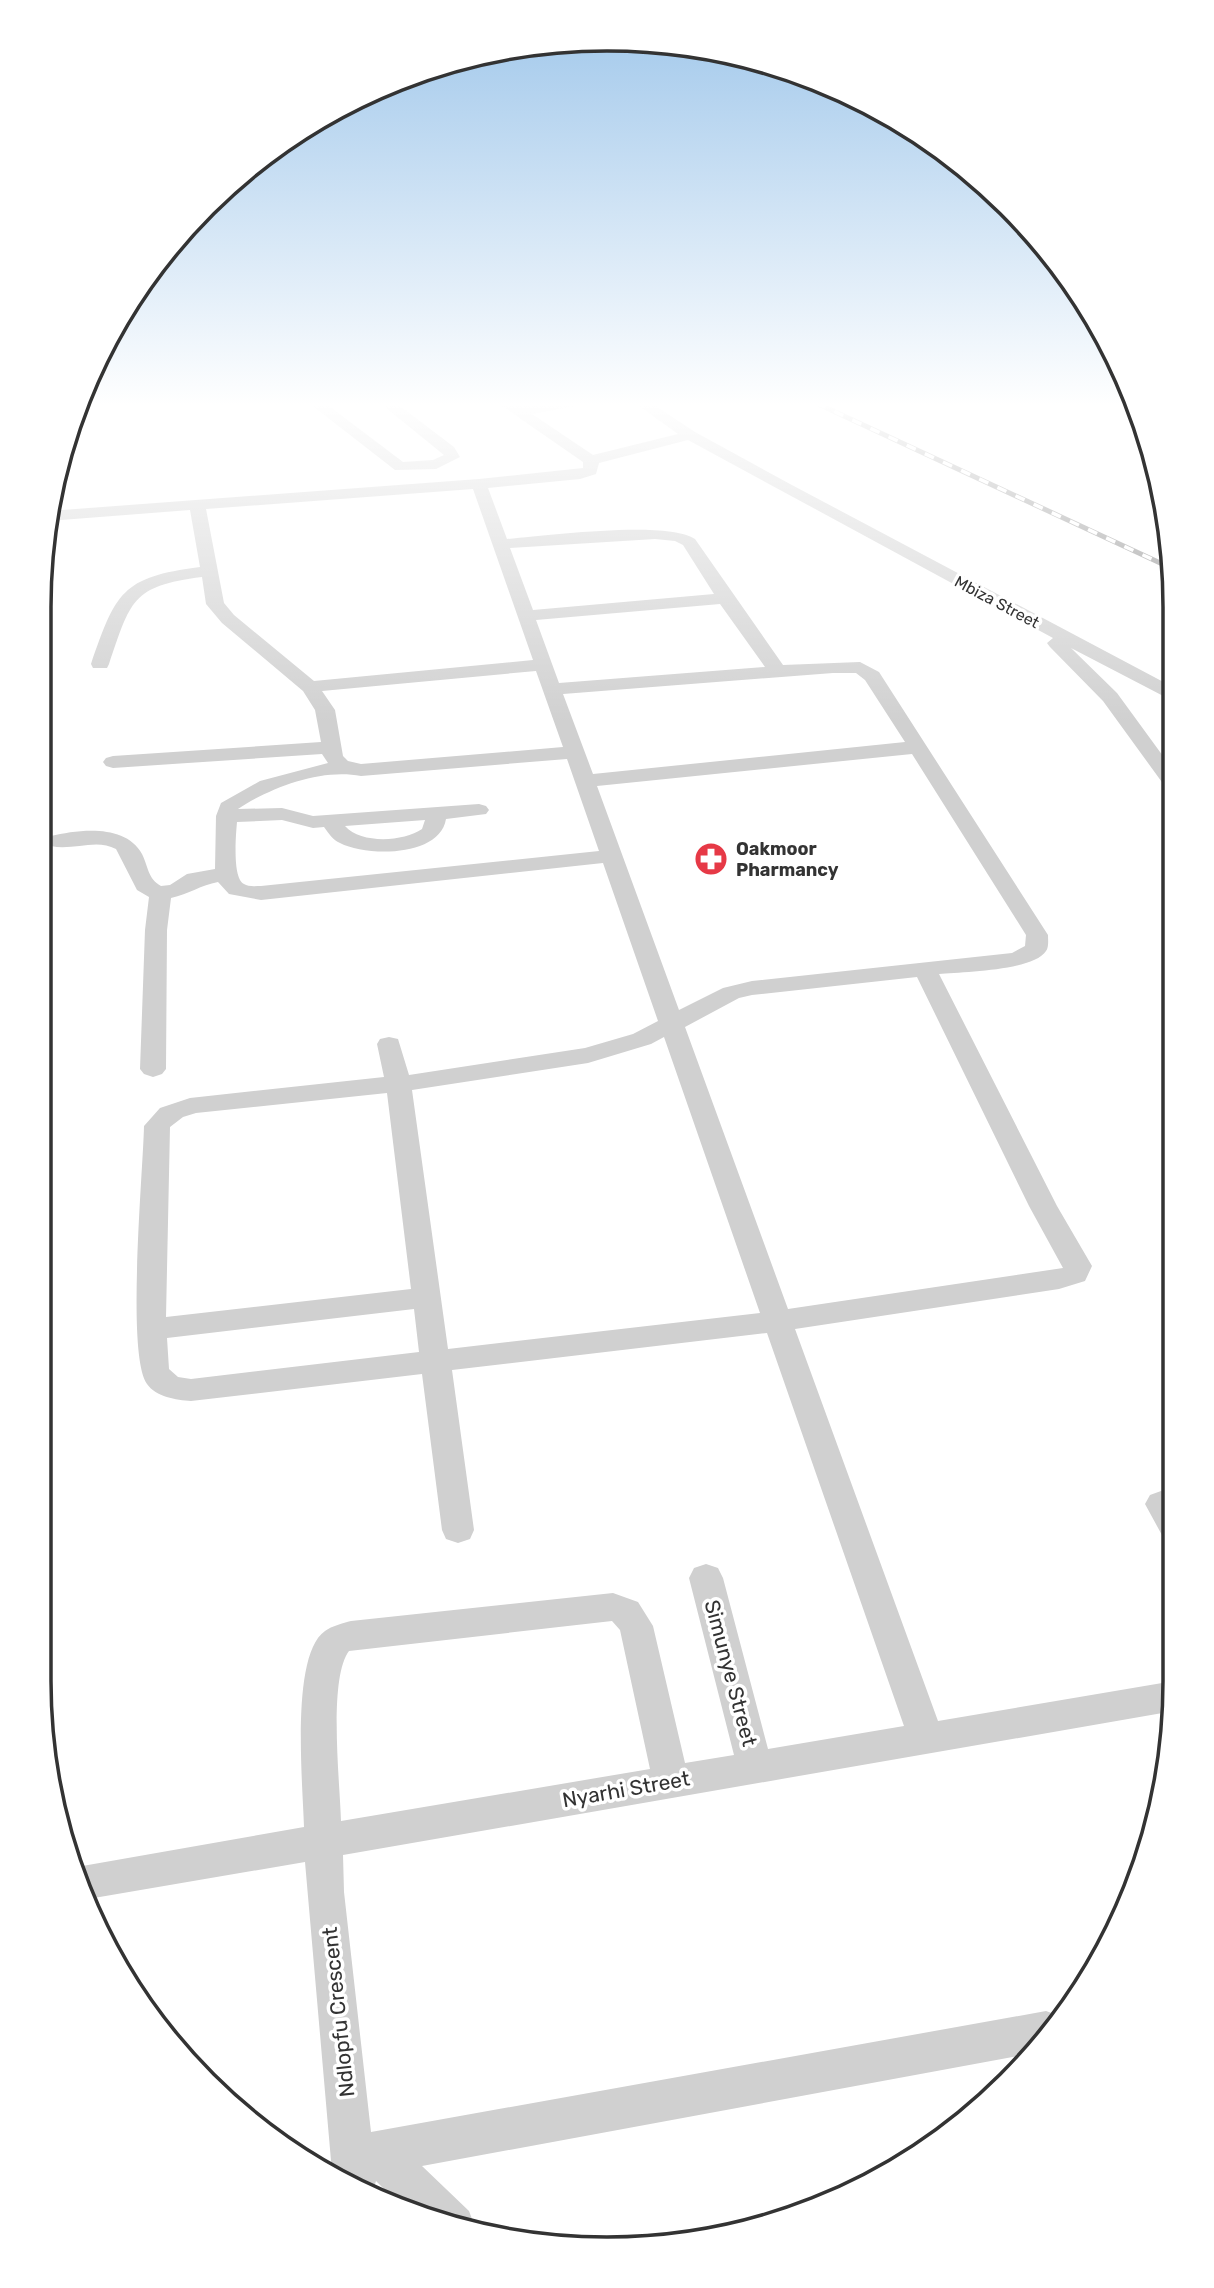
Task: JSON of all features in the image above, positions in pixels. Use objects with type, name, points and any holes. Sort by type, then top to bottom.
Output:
[{"type":"street","points":[[59,515],[133,510]]},
{"type":"street","points":[[198,510],[215,604],[310,687],[325,710],[336,756]]},
{"type":"street","points":[[488,510],[926,1738]]},
{"type":"street","name":"Mbiza Street","points":[[828,510],[1163,690]]},
{"type":"street","points":[[501,544],[655,534],[679,536],[689,542],[724,598],[778,672]]},
{"type":"street","points":[[100,664],[120,606],[134,590],[156,578],[208,571]]},
{"type":"street","points":[[526,616],[724,598]]},
{"type":"street","points":[[1025,617],[1101,687],[1163,770]]},
{"type":"street","points":[[310,687],[405,676],[548,677],[778,672],[833,667],[864,670],[873,676],[1037,935],[1038,943],[1032,953],[1017,959],[925,969],[752,988],[731,993],[642,1039],[588,1055],[398,1083],[196,1105],[173,1110],[164,1116],[158,1126],[152,1329],[157,1376],[164,1383],[178,1389],[191,1390],[777,1321],[1070,1276],[1078,1270],[1076,1262],[1042,1206],[925,969]]},
{"type":"street","points":[[585,780],[918,747]]},
{"type":"street","points":[[113,762],[336,756],[361,770],[574,752]]},
{"type":"street","points":[[336,756],[242,796],[228,807],[226,874],[233,887],[261,893],[612,856]]},
{"type":"street","points":[[226,816],[282,814],[302,821],[330,821],[344,837],[352,841],[396,843],[427,836],[433,829],[436,814],[479,810]]},
{"type":"street","points":[[60,841],[103,839],[124,845],[132,852],[142,885],[148,891],[161,893],[177,890],[203,877],[226,874]]},
{"type":"street","points":[[153,1069],[156,930],[161,893]]},
{"type":"street","points":[[389,1044],[398,1083],[458,1530]]},
{"type":"street","points":[[152,1329],[427,1297]]},
{"type":"street","name":"Simunye Street","points":[[706,1578],[755,1767]]},
{"type":"street","name":"Ndlopfu Crescent","points":[[362,2164],[325,1892],[321,1684],[326,1655],[337,1642],[351,1636],[613,1607],[626,1612],[636,1626],[671,1781]]},
{"type":"street","name":"Nyarhi Street","points":[[88,1880],[1163,1698]]},
{"type":"street","points":[[362,2164],[1038,2033]]},
{"type":"street","points":[[362,2164],[423,2206]]},
{"type":"railway","points":[[1046,510],[1161,563]]},
{"type":"place","name":"Oakmoor Pharmancy","points":[[711,859]]}]
